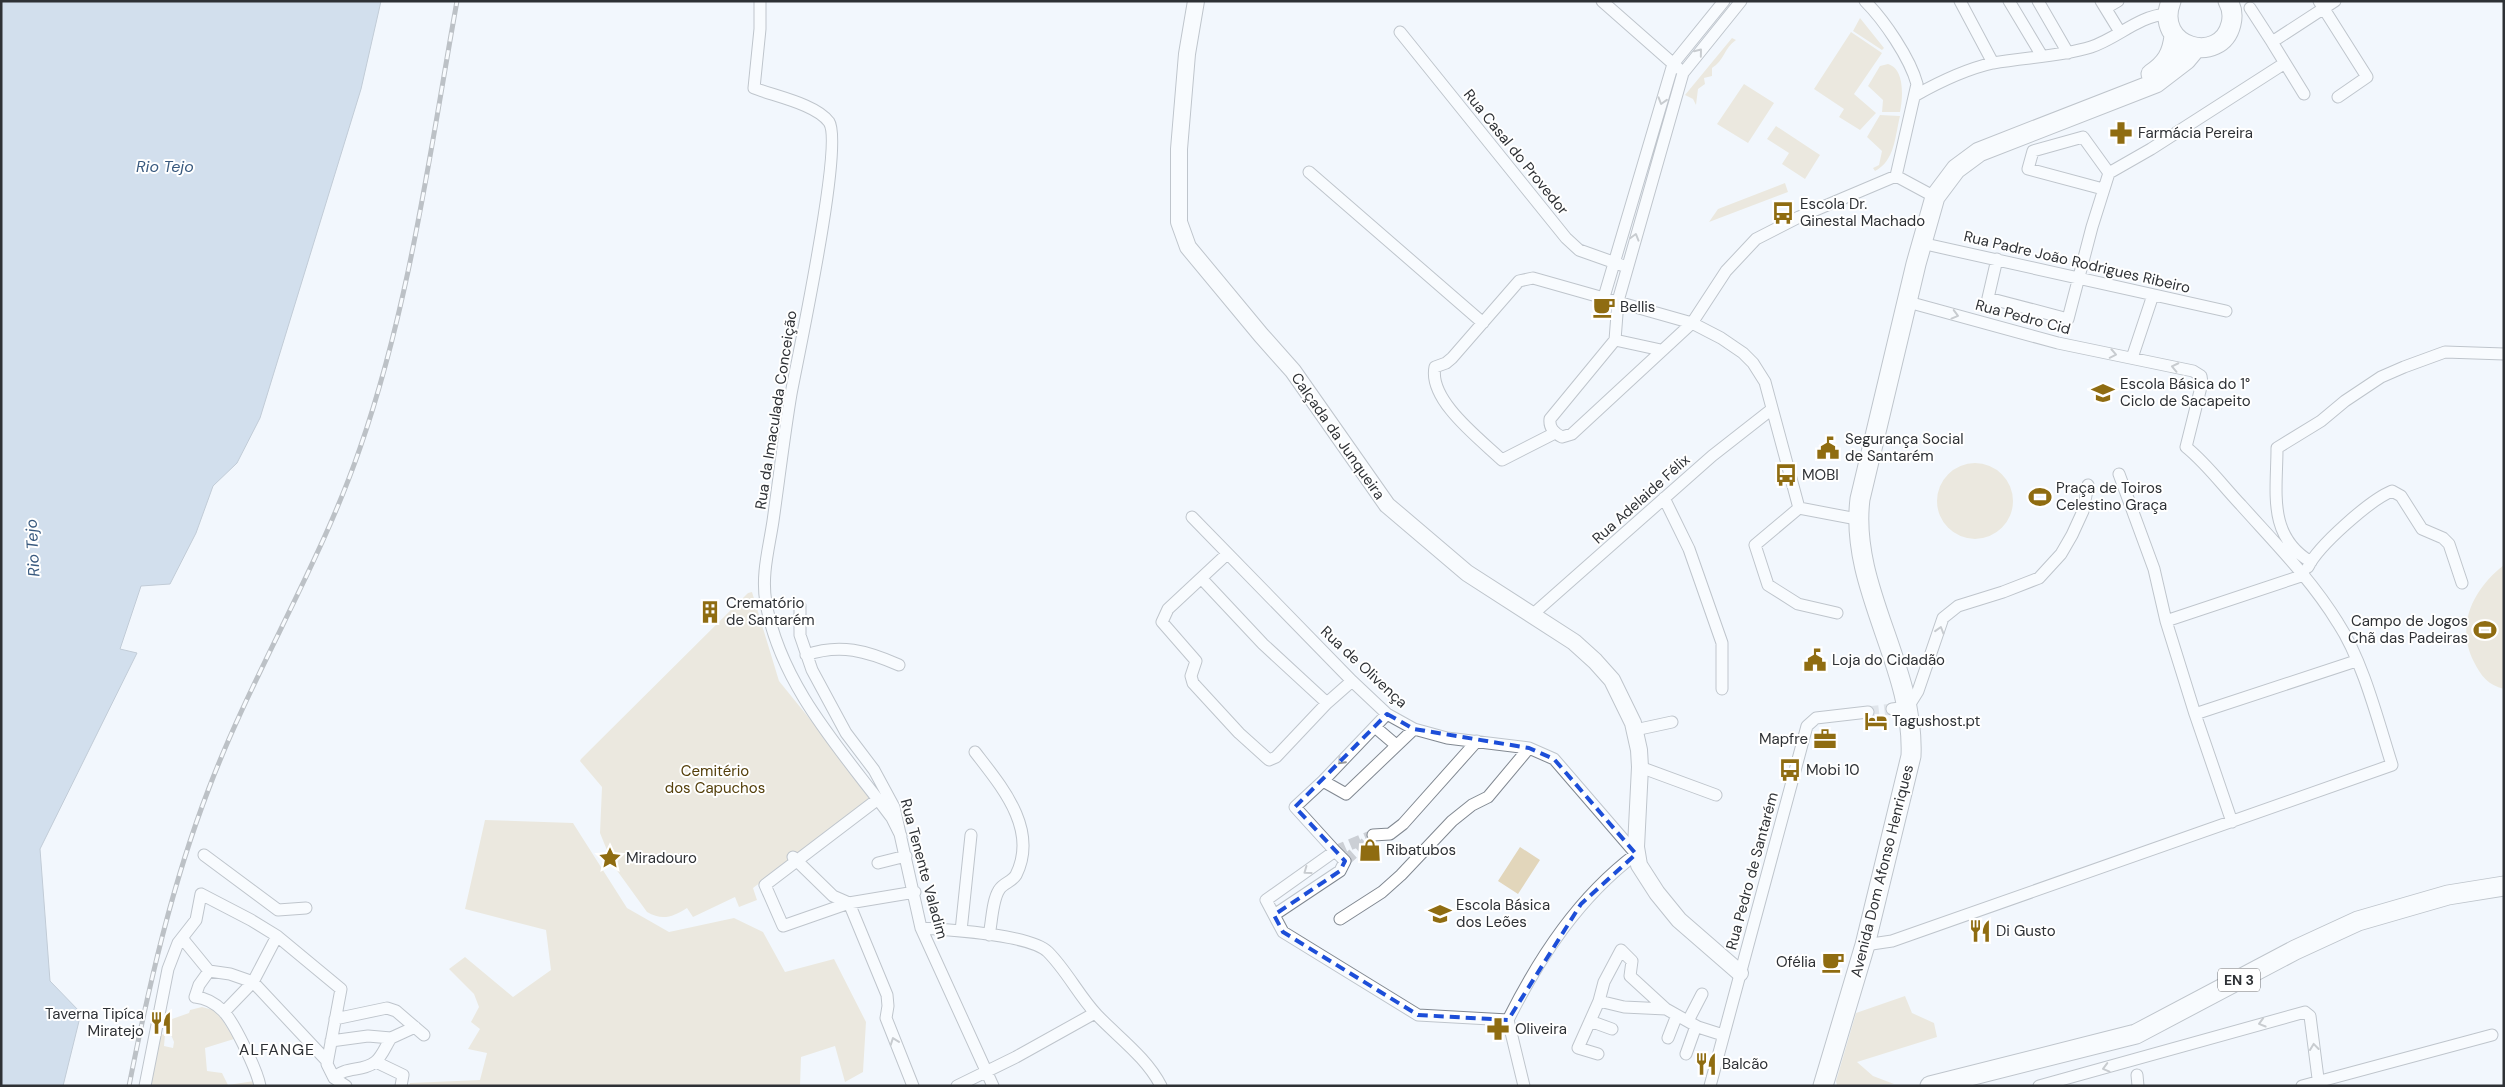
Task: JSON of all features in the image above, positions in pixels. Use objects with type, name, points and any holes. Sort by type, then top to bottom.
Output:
[{"type":"main road","points":[[2169,8],[2168,26],[2174,36],[2184,44],[2196,48],[2207,47],[2225,36],[2230,27],[2232,16],[2228,1]]},
{"type":"main road","points":[[2124,94],[2164,65],[2172,49],[2174,36]]},
{"type":"main road","points":[[2124,94],[2156,83],[2186,60],[2196,48]]},
{"type":"main road","name":"Avenida Dom Afonso Henriques","points":[[1825,1084],[1865,945],[1911,756],[1912,737],[1900,708],[1892,654],[1863,564],[1857,519],[1860,499],[1921,243],[1935,197],[1956,169],[1979,152],[2124,94]]},
{"type":"main road","name":"EN 3","points":[[1930,1086],[1976,1076],[2136,1034],[2295,950],[2358,920],[2448,895],[2504,886]]},
{"type":"main road","name":"EN 3","points":[[1953,1086],[1976,1076]]},
{"type":"street","name":"Rua da Imaculada Conceição","points":[[760,1],[760,29],[754,88],[820,114],[830,124],[832,148],[829,187],[792,393],[767,553],[766,601],[774,636],[796,685],[892,818],[901,836]]},
{"type":"street","name":"Calçada da Junqueira","points":[[1196,1],[1186,54],[1178,149],[1179,222],[1188,247],[1293,371],[1386,505],[1467,573],[1586,652],[1605,672],[1619,692],[1634,730],[1640,767],[1636,854]]},
{"type":"street","points":[[1602,1],[1683,73]]},
{"type":"street","points":[[1604,297],[1673,64],[1724,1]]},
{"type":"street","points":[[1741,1],[1683,73],[1618,301],[1615,340],[1550,419],[1549,424],[1555,433],[1562,437],[1572,434],[1660,350],[1692,323],[1726,271],[1742,252],[1763,234],[1896,176]]},
{"type":"street","points":[[1865,1],[1900,48],[1914,73],[1916,95],[1896,176]]},
{"type":"street","points":[[1960,1],[1993,63]]},
{"type":"street","points":[[2009,1],[2042,56]]},
{"type":"street","points":[[2038,1],[2068,53]]},
{"type":"street","points":[[2118,1],[2103,5],[2120,32]]},
{"type":"street","points":[[2272,42],[2321,5],[2335,1]]},
{"type":"street","points":[[2321,5],[2367,77],[2338,97]]},
{"type":"street","points":[[1916,95],[1950,77],[1993,63],[2068,53],[2094,46],[2169,8]]},
{"type":"street","points":[[2250,8],[2304,94]]},
{"type":"street","name":"Rua Casal do Provedor","points":[[1400,32],[1566,238],[1579,250],[1627,267]]},
{"type":"street","points":[[1997,259],[1988,298],[2068,319],[2109,173],[2151,150],[2285,63]]},
{"type":"street","points":[[2103,189],[2028,169],[2033,151],[2083,137],[2109,173]]},
{"type":"street","points":[[1309,172],[1482,323]]},
{"type":"street","points":[[1896,176],[1935,197]]},
{"type":"street","name":"Rua Padre João Rodrigues Ribeiro","points":[[1921,243],[2226,311]]},
{"type":"street","points":[[1555,433],[1502,460],[1442,400],[1433,373],[1435,367],[1446,363],[1452,358],[1520,281],[1533,278],[1692,323],[1721,338],[1753,363],[1765,382],[1800,508]]},
{"type":"street","points":[[2132,358],[2153,295]]},
{"type":"street","name":"Rua Pedro Cid","points":[[1908,302],[2058,343],[2193,371],[2201,376],[2202,383],[2186,447],[2202,460],[2304,575]]},
{"type":"street","points":[[1615,340],[1660,350]]},
{"type":"street","points":[[2311,562],[2288,543],[2278,525],[2277,448],[2322,420],[2345,401],[2381,377],[2404,367],[2446,352],[2504,354]]},
{"type":"street","name":"Rua Adelaide Félix","points":[[1532,615],[1664,498],[1754,421],[1772,409]]},
{"type":"street","points":[[2119,474],[2154,569],[2166,621],[2232,822]]},
{"type":"street","points":[[1900,708],[1918,691],[1943,618],[1958,606],[2039,578],[2060,554],[2072,535],[2083,511],[2088,485]]},
{"type":"street","points":[[2166,621],[2304,575],[2311,562],[2354,519],[2374,501],[2392,491],[2402,496],[2422,529],[2443,538],[2449,544],[2462,583]]},
{"type":"street","points":[[1664,498],[1689,549],[1722,643],[1722,689]]},
{"type":"street","points":[[1800,508],[1857,519]]},
{"type":"street","points":[[1800,508],[1755,545],[1768,585],[1798,604],[1837,613]]},
{"type":"street","name":"Rua de Olivença","points":[[1192,517],[1352,681],[1387,714],[1414,729],[1447,738],[1529,748],[1554,759],[1636,854]]},
{"type":"street","points":[[1227,554],[1168,609],[1162,622],[1196,661],[1191,676],[1193,683],[1239,733],[1269,760],[1276,757],[1327,703],[1352,681]]},
{"type":"street","points":[[1865,945],[1892,941],[2392,765],[2366,684],[2339,624],[2304,575]]},
{"type":"street","points":[[1202,579],[1263,644],[1327,703]]},
{"type":"street","name":"Rua Tenente Valadim","points":[[800,606],[800,636],[806,654],[846,734],[874,770],[894,807],[922,928],[993,1086]]},
{"type":"street","points":[[806,654],[825,649],[850,648],[869,653],[899,666]]},
{"type":"street","points":[[2195,714],[2356,661]]},
{"type":"street","name":"Rua Pedro de Santarém","points":[[1710,1086],[1807,726],[1816,718],[1868,712]]},
{"type":"street","points":[[1274,915],[1340,871],[1345,861],[1295,807],[1387,714]]},
{"type":"street","points":[[1634,730],[1672,722]]},
{"type":"street","points":[[1375,727],[1396,745]]},
{"type":"street","points":[[1323,780],[1346,794],[1414,729]]},
{"type":"street","points":[[1373,835],[1390,834],[1403,824],[1478,741]]},
{"type":"street","points":[[1340,919],[1382,892],[1452,822],[1472,805],[1488,797],[1529,748]]},
{"type":"street","points":[[975,752],[1011,800],[1023,843],[1022,857],[1015,877],[997,893],[989,935]]},
{"type":"street","points":[[1640,767],[1716,794]]},
{"type":"street","points":[[878,799],[795,859],[765,885],[783,926],[849,903],[915,892]]},
{"type":"street","points":[[961,931],[971,836]]},
{"type":"street","points":[[1335,851],[1266,900],[1283,932],[1418,1014],[1508,1020]]},
{"type":"street","points":[[1524,1086],[1508,1020],[1554,942],[1581,904],[1636,854],[1644,874],[1669,908],[1692,932],[1740,973]]},
{"type":"street","points":[[204,855],[278,910],[306,908]]},
{"type":"street","points":[[878,863],[906,856]]},
{"type":"street","points":[[795,859],[832,896],[849,903],[887,995],[886,1018],[913,1086]]},
{"type":"street","points":[[145,1086],[168,969],[178,943],[196,920],[201,894],[277,936],[341,989],[327,1060],[328,1068],[334,1078],[346,1086]]},
{"type":"street","points":[[922,928],[961,931],[1030,942],[1046,950],[1095,1013],[1146,1065],[1161,1086]]},
{"type":"street","points":[[224,1012],[252,982],[277,936]]},
{"type":"street","points":[[182,938],[209,971],[230,974],[252,982],[327,1060]]},
{"type":"street","points":[[1598,1054],[1578,1048],[1599,1001],[1604,982],[1621,950],[1632,961],[1630,976],[1666,1009],[1692,1024],[1723,1035]]},
{"type":"street","points":[[209,971],[199,985],[195,997],[207,998],[224,1012],[257,1073],[260,1086]]},
{"type":"street","points":[[1686,1054],[1692,1024],[1702,994]]},
{"type":"street","points":[[1599,1001],[1624,1007],[1666,1009]]},
{"type":"street","points":[[335,1019],[387,1008],[396,1011],[424,1035]]},
{"type":"street","points":[[2039,1086],[2306,1012],[2310,1016],[2318,1083]]},
{"type":"street","points":[[956,1086],[1016,1057],[1095,1013]]},
{"type":"street","points":[[1668,1038],[1677,1015]]},
{"type":"street","points":[[1590,1022],[1612,1029]]},
{"type":"street","points":[[331,1041],[368,1036],[390,1038],[415,1027]]},
{"type":"street","points":[[2302,1086],[2492,1035]]},
{"type":"street","points":[[334,1078],[340,1071],[376,1062],[390,1038]]},
{"type":"street","points":[[376,1062],[403,1076],[401,1086]]},
{"type":"highlighted area","points":[[1387,714],[1414,729],[1529,748],[1554,759],[1636,854],[1581,904],[1508,1020],[1418,1015],[1283,932],[1274,915],[1340,871],[1345,861],[1295,807]]},
{"type":"green space","points":[[1860,18],[1884,48],[1882,50],[1853,31]]},
{"type":"green space","points":[[1851,32],[1882,53],[1854,94],[1876,113],[1860,130],[1839,117],[1844,109],[1814,89]]},
{"type":"green space","points":[[1732,38],[1736,40],[1712,68],[1712,76],[1704,78],[1705,84],[1698,89],[1696,105],[1693,99],[1685,95]]},
{"type":"green space","points":[[1888,64],[1894,67],[1902,85],[1900,112],[1882,112],[1883,100],[1868,86],[1880,66]]},
{"type":"green space","points":[[1744,84],[1774,103],[1748,143],[1717,124]]},
{"type":"green space","points":[[1880,115],[1900,116],[1893,147],[1887,161],[1875,171],[1873,168],[1879,165],[1882,151],[1867,137]]},
{"type":"green space","points":[[1776,126],[1820,155],[1805,179],[1782,164],[1789,153],[1767,139]]},
{"type":"green space","points":[[1785,183],[1788,192],[1709,222],[1718,209]]},
{"type":"green space","points":[[1968,463],[1982,463],[1996,469],[2007,480],[2013,494],[2010,516],[2002,528],[1982,539],[1968,539],[1954,533],[1943,522],[1937,508],[1937,494],[1943,480],[1954,469]]},
{"type":"green space","name":"Campo de Jogos Chã das Padeiras","points":[[2504,565],[2504,689],[2489,682],[2479,672],[2466,635],[2470,609],[2476,597],[2484,585]]},
{"type":"green space","name":"Cemitério dos Capuchos","points":[[752,592],[779,681],[874,798],[753,888],[757,900],[739,907],[735,897],[693,917],[687,908],[667,917],[652,915],[647,912],[613,865],[600,833],[602,787],[580,761],[748,593]]},
{"type":"green space","points":[[485,820],[573,823],[627,908],[669,932],[734,918],[763,932],[785,972],[834,959],[866,1022],[863,1072],[845,1082],[835,1046],[801,1057],[800,1086],[409,1086],[410,1083],[480,1080],[487,1053],[468,1049],[480,1029],[471,1022],[479,1007],[474,994],[449,969],[465,957],[513,997],[551,970],[546,930],[465,909]]},
{"type":"green space","points":[[1520,847],[1540,860],[1518,894],[1498,881]]},
{"type":"green space","points":[[1905,996],[1912,1013],[1934,1023],[1937,1037],[1857,1062],[1873,1076],[1894,1084],[1837,1086],[1836,1081],[1856,1013]]},
{"type":"green space","points":[[202,1007],[217,1011],[234,1039],[205,1048],[207,1071],[222,1073],[228,1085],[254,1081],[256,1086],[148,1086],[157,1033],[165,1035],[164,1046],[173,1048],[174,1042],[169,1030],[172,1019],[189,1013],[190,1010]]},
{"type":"water","name":"Rio Tejo","points":[[1,1],[381,1],[361,89],[260,418],[237,463],[213,486],[196,533],[170,584],[141,586],[120,649],[137,653],[40,849],[50,981],[81,1013],[63,1086],[1,1086]]},
{"type":"tunnel","points":[[1868,712],[1892,709]]},
{"type":"tunnel","points":[[1335,851],[1373,835]]},
{"type":"tunnel","points":[[1345,861],[1366,842]]},
{"type":"railway","points":[[129,1086],[163,935],[196,824],[226,745],[326,534],[360,448],[377,394],[406,283],[428,170],[457,1]]},
{"type":"place","name":"Farmácia Pereira","points":[[2121,133]]},
{"type":"place","name":"Escola Dr. Ginestal Machado","points":[[1783,213]]},
{"type":"place","name":"Bellis","points":[[1604,307]]},
{"type":"place","name":"Escola Básica do 1° Ciclo de Sacapeito","points":[[2103,393]]},
{"type":"place","name":"Segurança Social de Santarém","points":[[1828,448]]},
{"type":"place","name":"MOBI","points":[[1786,475]]},
{"type":"place","name":"Praça de Toiros Celestino Graça","points":[[2040,497]]},
{"type":"place","name":"Crematório de Santarém","points":[[710,612]]},
{"type":"place","name":"Campo de Jogos Chã das Padeiras","points":[[2485,630]]},
{"type":"place","name":"Loja do Cidadão","points":[[1815,660]]},
{"type":"place","name":"Tagushost.pt","points":[[1876,721]]},
{"type":"place","name":"Mapfre","points":[[1825,739]]},
{"type":"place","name":"Mobi 10","points":[[1790,770]]},
{"type":"place","name":"Ribatubos","points":[[1370,850]]},
{"type":"place","name":"Miradouro","points":[[610,858]]},
{"type":"place","name":"Escola Básica dos Leões","points":[[1440,914]]},
{"type":"place","name":"Di Gusto","points":[[1980,931]]},
{"type":"place","name":"Ofélia","points":[[1833,962]]},
{"type":"place","name":"Taverna Tipíca Miratejo","points":[[161,1023]]},
{"type":"place","name":"Oliveira","points":[[1498,1029]]},
{"type":"place","name":"Balcão","points":[[1706,1064]]},
{"type":"district","name":"ALFANGE","points":[[277,1049]]}]
